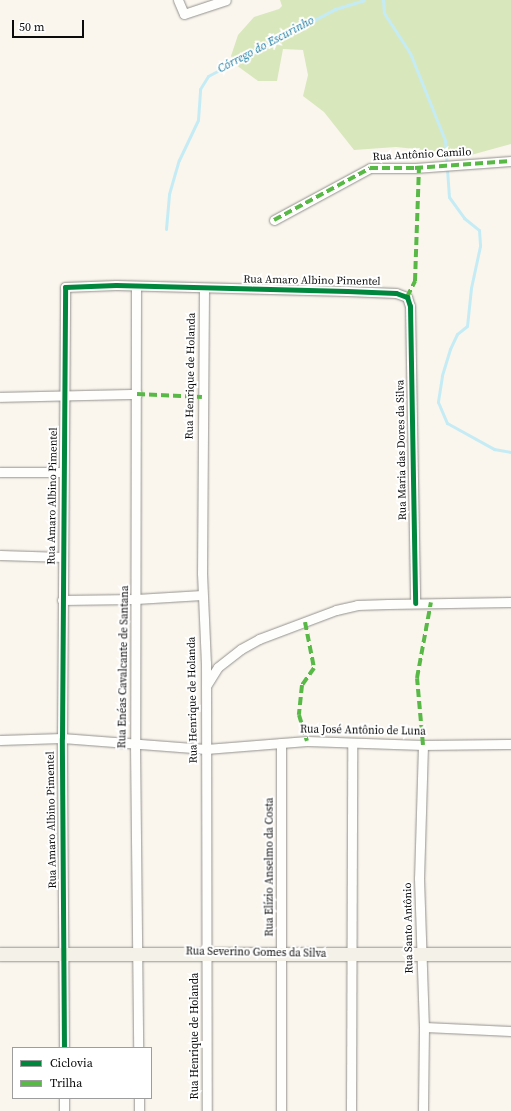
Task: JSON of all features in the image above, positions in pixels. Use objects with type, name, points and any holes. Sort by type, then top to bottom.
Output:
[{"type":"street","points":[[178,0],[184,14],[226,0]]},
{"type":"street","name":"Rua Antônio Camilo","points":[[274,220],[370,168],[415,168],[511,161]]},
{"type":"street","name":"Rua Amaro Albino Pimentel","points":[[64,1047],[62,600],[65,288],[136,287],[347,291],[396,293],[407,297]]},
{"type":"street","name":"Rua Enéas Cavalcante de Santana","points":[[136,287],[137,394],[135,742],[138,1047]]},
{"type":"street","name":"Rua Henrique de Holanda","points":[[204,289],[202,595],[206,687],[208,953],[207,1111]]},
{"type":"street","name":"Rua Maria das Dores da Silva","points":[[407,297],[410,322],[414,603]]},
{"type":"street","points":[[0,397],[65,397],[137,394]]},
{"type":"street","points":[[0,472],[63,472]]},
{"type":"street","points":[[0,555],[63,557]]},
{"type":"street","points":[[62,600],[136,599],[202,595]]},
{"type":"street","points":[[206,687],[226,658],[259,639],[336,610],[357,605],[511,602]]},
{"type":"street","name":"Rua José Antônio de Luna","points":[[0,740],[62,738],[135,742],[206,749],[307,741],[423,745],[511,744]]},
{"type":"street","name":"Rua Elízio Anselmo da Costa","points":[[281,743],[281,1111]]},
{"type":"street","points":[[351,1111],[350,954],[352,743]]},
{"type":"street","name":"Rua Santo Antônio","points":[[423,745],[419,878],[424,1027],[423,1111]]},
{"type":"street","name":"Rua Severino Gomes da Silva","points":[[0,954],[137,952],[511,954]]},
{"type":"street","points":[[424,1027],[511,1031]]},
{"type":"street","points":[[64,1099],[64,1111]]},
{"type":"street","points":[[139,1099],[139,1111]]},
{"type":"green space","points":[[280,0],[511,0],[511,144],[471,155],[396,147],[354,150],[324,112],[303,96],[308,75],[303,50],[283,49],[277,81],[258,81],[236,65],[231,56],[238,35],[254,17],[279,9],[282,6]]},
{"type":"waterway","name":"Córrego do Escurinho","points":[[166,229],[169,194],[179,160],[198,120],[200,89],[208,76],[335,9],[364,0]]},
{"type":"waterway","points":[[383,0],[384,13],[410,53],[445,140],[449,197],[464,218],[479,230],[480,246],[471,288],[467,326],[457,334],[450,349],[442,376],[438,402],[447,423],[494,449],[511,452]]},
{"type":"marked path","points":[[274,220],[370,168],[415,168],[511,161]]},
{"type":"marked path","points":[[407,297],[415,281],[419,168]]},
{"type":"marked path","points":[[137,394],[202,397]]},
{"type":"marked path","points":[[423,745],[417,678],[431,602]]},
{"type":"marked path","points":[[305,622],[314,668],[302,685],[299,715],[307,741]]},
{"type":"cycle path","points":[[64,1047],[62,738],[65,287],[116,285],[347,291],[396,293],[407,297],[410,306],[415,603]]}]
